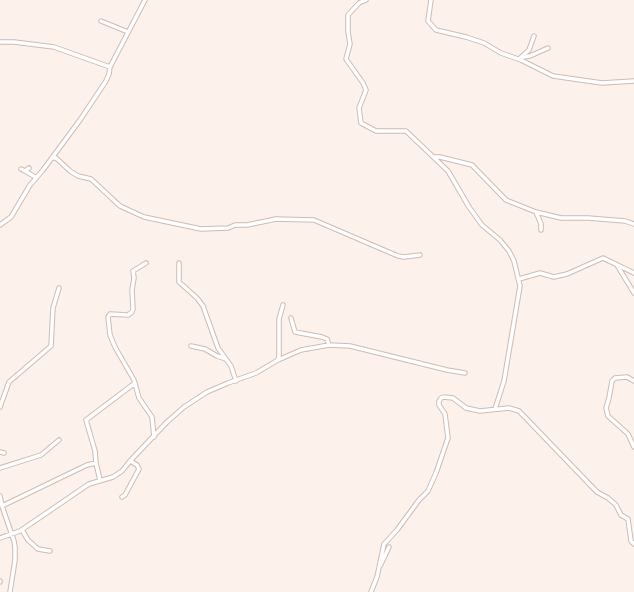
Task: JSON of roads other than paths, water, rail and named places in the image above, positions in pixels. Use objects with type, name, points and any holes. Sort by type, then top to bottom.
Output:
[{"type":"street","points":[[0,224],[11,217],[22,196],[35,177],[52,158],[106,81],[110,67],[145,0]]},
{"type":"street","points":[[366,0],[359,3],[348,15],[350,44],[346,59],[366,90],[359,108],[361,123],[376,131],[406,131],[448,171],[469,207],[482,225],[500,240],[509,251],[514,261],[520,286],[504,381],[495,409]]},
{"type":"street","points":[[431,0],[428,21],[436,30],[466,36],[501,53],[521,58],[553,76],[602,83],[634,81]]},
{"type":"street","points":[[101,20],[128,32]]},
{"type":"street","points":[[521,58],[529,50],[534,36]]},
{"type":"street","points":[[0,42],[14,42],[54,47],[110,67]]},
{"type":"street","points":[[521,58],[530,56],[548,48]]},
{"type":"street","points":[[434,157],[440,157],[472,165],[506,200],[536,212],[561,218],[588,218],[634,224]]},
{"type":"street","points":[[52,158],[56,158],[74,174],[92,180],[120,206],[144,217],[201,229],[228,228],[232,226],[247,225],[276,219],[314,220],[404,258],[420,255]]},
{"type":"street","points":[[25,172],[29,168]]},
{"type":"street","points":[[21,169],[35,177]]},
{"type":"street","points":[[536,212],[541,224],[540,230]]},
{"type":"street","points":[[519,279],[540,273],[553,277],[567,274],[603,258],[634,273]]},
{"type":"street","points":[[146,263],[133,271],[134,278],[132,290],[134,309],[132,312],[128,314],[110,314],[108,317],[110,335],[135,383],[139,398],[152,417],[154,437]]},
{"type":"street","points":[[179,263],[179,282],[197,298],[202,306],[218,348],[231,366],[236,381]]},
{"type":"street","points":[[616,265],[634,293]]},
{"type":"street","points":[[0,407],[9,382],[51,346],[53,308],[59,288]]},
{"type":"street","points":[[278,360],[278,319],[283,306]]},
{"type":"street","points":[[291,318],[295,332],[322,337],[327,339],[329,345]]},
{"type":"street","points":[[0,538],[12,535],[22,530],[89,484],[113,477],[122,471],[167,422],[206,392],[256,373],[278,360],[301,350],[329,345],[350,346],[432,367],[466,373]]},
{"type":"street","points":[[191,346],[205,349],[216,356],[226,359]]},
{"type":"street","points":[[634,381],[627,377],[615,378],[612,381],[606,408],[608,416],[628,434],[634,447]]},
{"type":"street","points":[[100,480],[95,451],[86,420],[135,383]]},
{"type":"street","points":[[377,577],[384,544],[428,491],[446,446],[448,438],[445,414],[439,405],[439,400],[448,396],[466,408],[480,411],[509,408],[519,411],[597,492],[608,498],[616,505],[621,515],[628,519],[631,541],[634,544]]},
{"type":"street","points":[[0,468],[41,455],[59,440]]},
{"type":"street","points":[[122,497],[125,495],[139,469],[137,465],[130,461]]},
{"type":"street","points":[[2,506],[87,465],[96,463]]},
{"type":"street","points":[[0,496],[14,541],[15,558],[10,592]]},
{"type":"street","points":[[22,530],[28,540],[38,549],[50,551]]},
{"type":"street","points":[[371,592],[389,547]]}]
